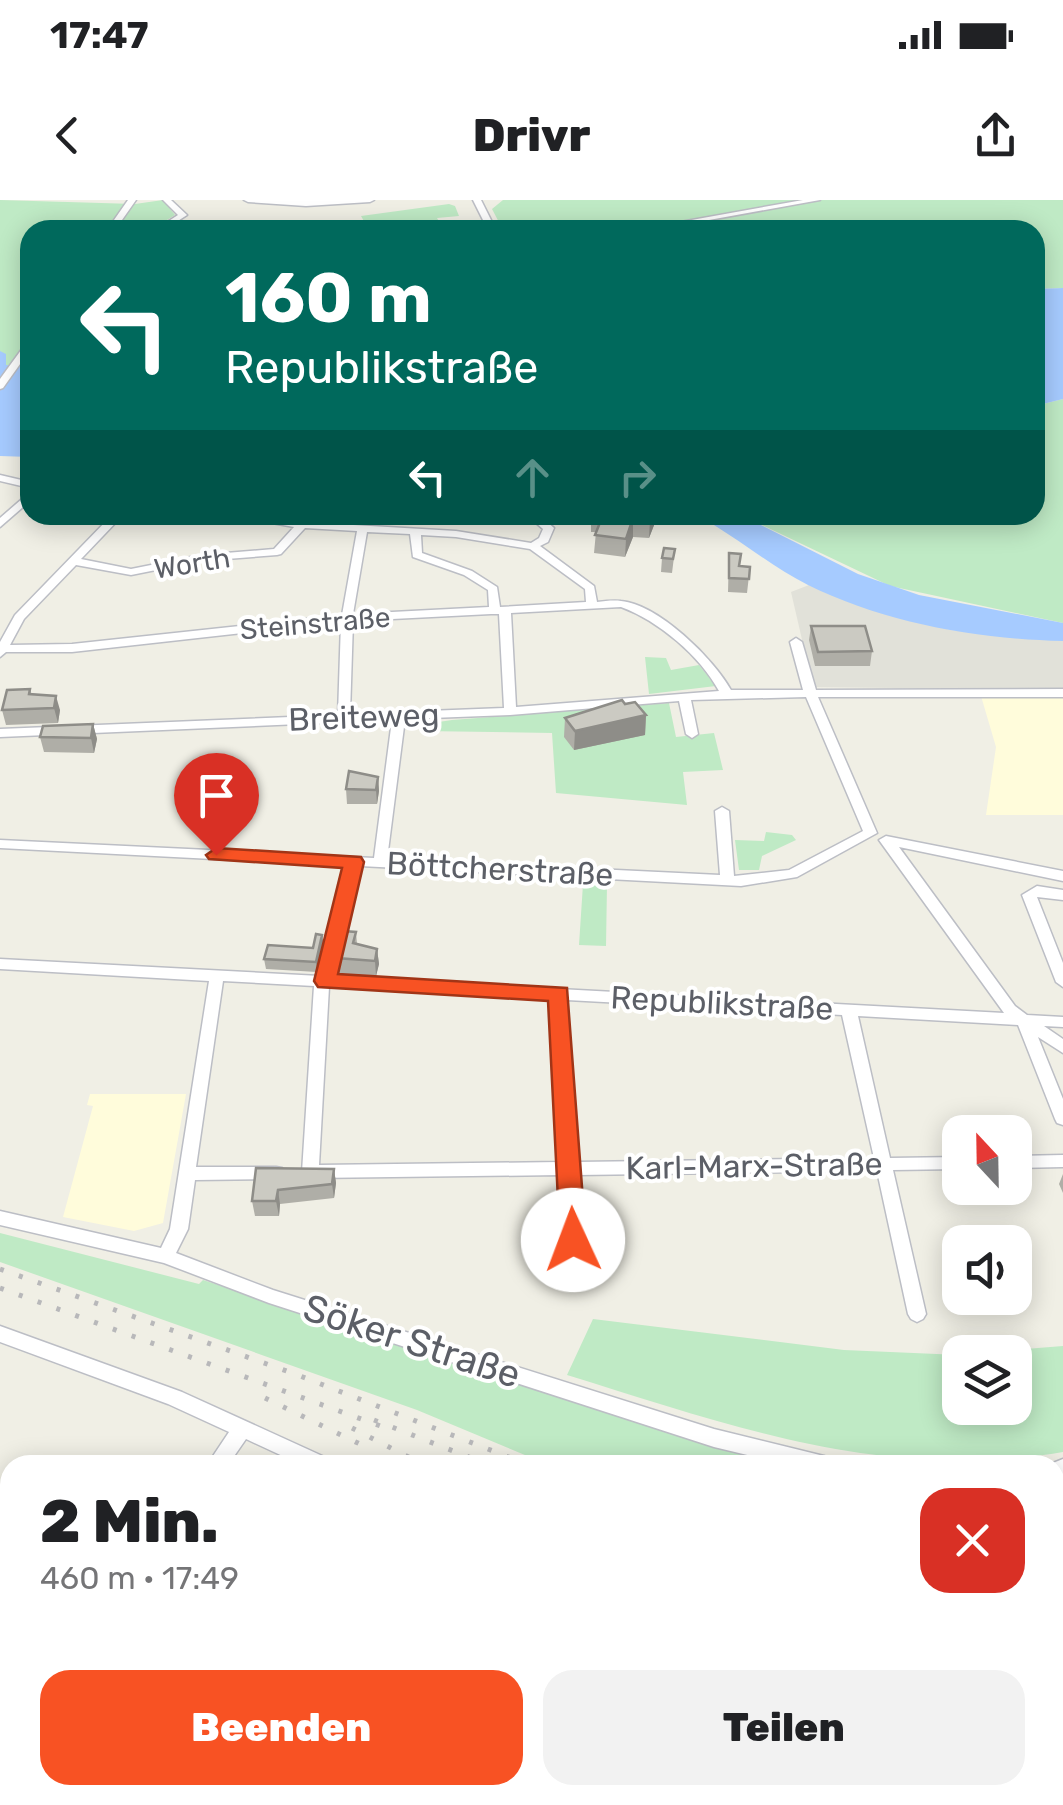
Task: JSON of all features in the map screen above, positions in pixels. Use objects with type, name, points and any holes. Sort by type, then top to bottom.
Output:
[{"type":"street","points":[[168,200],[183,215],[175,220]]},
{"type":"street","points":[[248,200],[306,204],[370,200]]},
{"type":"street","points":[[699,220],[816,200]]},
{"type":"street","points":[[0,386],[20,358]]},
{"type":"street","points":[[0,524],[20,505]]},
{"type":"street","points":[[2,651],[19,617],[108,525]]},
{"type":"street","points":[[302,525],[362,532],[456,534],[534,546],[590,588],[592,605]]},
{"type":"street","name":"Worth","points":[[72,561],[131,572],[201,558],[277,552],[302,525]]},
{"type":"street","points":[[534,546],[544,540],[549,528],[545,525]]},
{"type":"street","points":[[344,718],[347,618],[362,532]]},
{"type":"street","points":[[415,533],[417,555],[468,573],[493,588],[500,611],[510,711]]},
{"type":"street","name":"Steinstraße","points":[[2,651],[72,648],[347,618],[627,604],[644,611],[697,656],[727,694]]},
{"type":"street","points":[[0,612],[19,617]]},
{"type":"street","points":[[796,642],[810,692],[870,832],[888,841],[1063,876]]},
{"type":"street","name":"Breiteweg","points":[[0,733],[510,711],[727,694],[1063,693]]},
{"type":"street","points":[[684,697],[692,734]]},
{"type":"street","points":[[380,863],[399,716]]},
{"type":"street","points":[[722,811],[727,880]]},
{"type":"street","name":"Böttcherstraße","points":[[0,844],[727,880],[792,874],[870,832]]},
{"type":"street","points":[[888,841],[1003,1002],[1063,1047]]},
{"type":"street","points":[[310,1172],[324,981],[354,862]]},
{"type":"street","points":[[1063,895],[1037,891],[1029,895],[1063,982]]},
{"type":"street","name":"Republikstraße","points":[[0,964],[1063,1022]]},
{"type":"street","points":[[166,1256],[180,1230],[217,975]]},
{"type":"street","points":[[559,994],[573,1240]]},
{"type":"street","points":[[849,1011],[918,1314]]},
{"type":"street","points":[[1024,1021],[1063,1120]]},
{"type":"street","points":[[1032,1162],[1063,1161]]},
{"type":"street","name":"Karl-Marx-Straße","points":[[188,1174],[942,1163]]},
{"type":"street","name":"Söker Straße","points":[[0,1218],[166,1256],[269,1296],[714,1438],[783,1455]]},
{"type":"street","points":[[0,1334],[243,1428],[301,1455]]},
{"type":"street","points":[[224,1455],[243,1428]]},
{"type":"shaded area","points":[[809,585],[950,630],[1063,641],[1063,690],[813,687],[791,592]]},
{"type":"shaded area","points":[[981,696],[1063,697],[1063,815],[986,815],[996,747]]},
{"type":"shaded area","points":[[90,1094],[186,1094],[163,1223],[134,1231],[63,1217],[93,1106],[87,1105]]},
{"type":"green space","points":[[0,200],[135,204],[163,200],[175,215],[167,220],[20,220],[20,366],[5,365],[0,351]]},
{"type":"green space","points":[[503,200],[1063,200],[1063,288],[1045,289],[1045,220],[498,220],[492,209]]},
{"type":"green space","points":[[449,204],[455,206],[459,216],[438,220],[363,220],[361,216]]},
{"type":"green space","points":[[1063,399],[1063,623],[890,586],[762,525],[1045,525],[1045,404]]},
{"type":"green space","points":[[645,657],[666,658],[671,670],[699,665],[716,686],[649,694]]},
{"type":"green space","points":[[669,703],[676,737],[714,733],[723,770],[683,772],[687,805],[556,793],[552,733],[421,731],[425,724],[452,720]]},
{"type":"green space","points":[[766,832],[792,835],[796,840],[762,856],[759,870],[739,870],[735,840],[764,841]]},
{"type":"green space","points":[[583,884],[607,885],[606,946],[579,945]]},
{"type":"green space","points":[[0,1233],[199,1284],[203,1280],[749,1455],[525,1455],[417,1410],[0,1262]]},
{"type":"green space","points":[[593,1319],[844,1350],[942,1354],[942,1425],[1032,1425],[1032,1349],[1063,1346],[1063,1452],[872,1455],[690,1413],[567,1375]]},
{"type":"water","points":[[1063,288],[1063,399],[1045,404],[1045,289]]},
{"type":"water","points":[[0,351],[6,354],[6,365],[20,366],[20,457],[0,456]]},
{"type":"water","points":[[712,525],[761,525],[858,574],[919,595],[1063,623],[1063,641],[965,632],[868,610],[793,577]]},
{"type":"building","points":[[599,525],[631,525],[626,539],[595,535]]},
{"type":"building","points":[[664,548],[675,549],[673,559],[662,558]]},
{"type":"building","points":[[729,553],[741,554],[739,566],[750,567],[749,579],[729,578]]},
{"type":"building","points":[[811,626],[865,626],[872,651],[818,652]]},
{"type":"building","points":[[30,689],[29,694],[56,696],[54,708],[2,710],[7,690]]},
{"type":"building","points":[[622,700],[625,704],[635,702],[646,715],[575,731],[565,718]]},
{"type":"building","points":[[93,724],[91,738],[40,737],[43,726]]},
{"type":"building","points":[[349,771],[378,777],[376,790],[346,789]]},
{"type":"building","points":[[343,931],[356,932],[353,943],[377,949],[375,961],[337,958]]},
{"type":"building","points":[[316,934],[322,935],[316,962],[264,959],[268,945],[313,948]]},
{"type":"building","points":[[256,1168],[334,1169],[332,1184],[278,1190],[276,1201],[252,1201]]},
{"type":"railway","points":[[0,1269],[295,1374],[503,1455]]},
{"type":"railway","points":[[0,1288],[386,1428]]},
{"type":"railway","points":[[265,1398],[364,1446]]},
{"type":"railway","points":[[374,1420],[463,1455]]},
{"type":"railway","points":[[352,1428],[405,1455]]},
{"type":"route","points":[[216,855],[354,862],[326,981],[559,994],[573,1240]]}]
